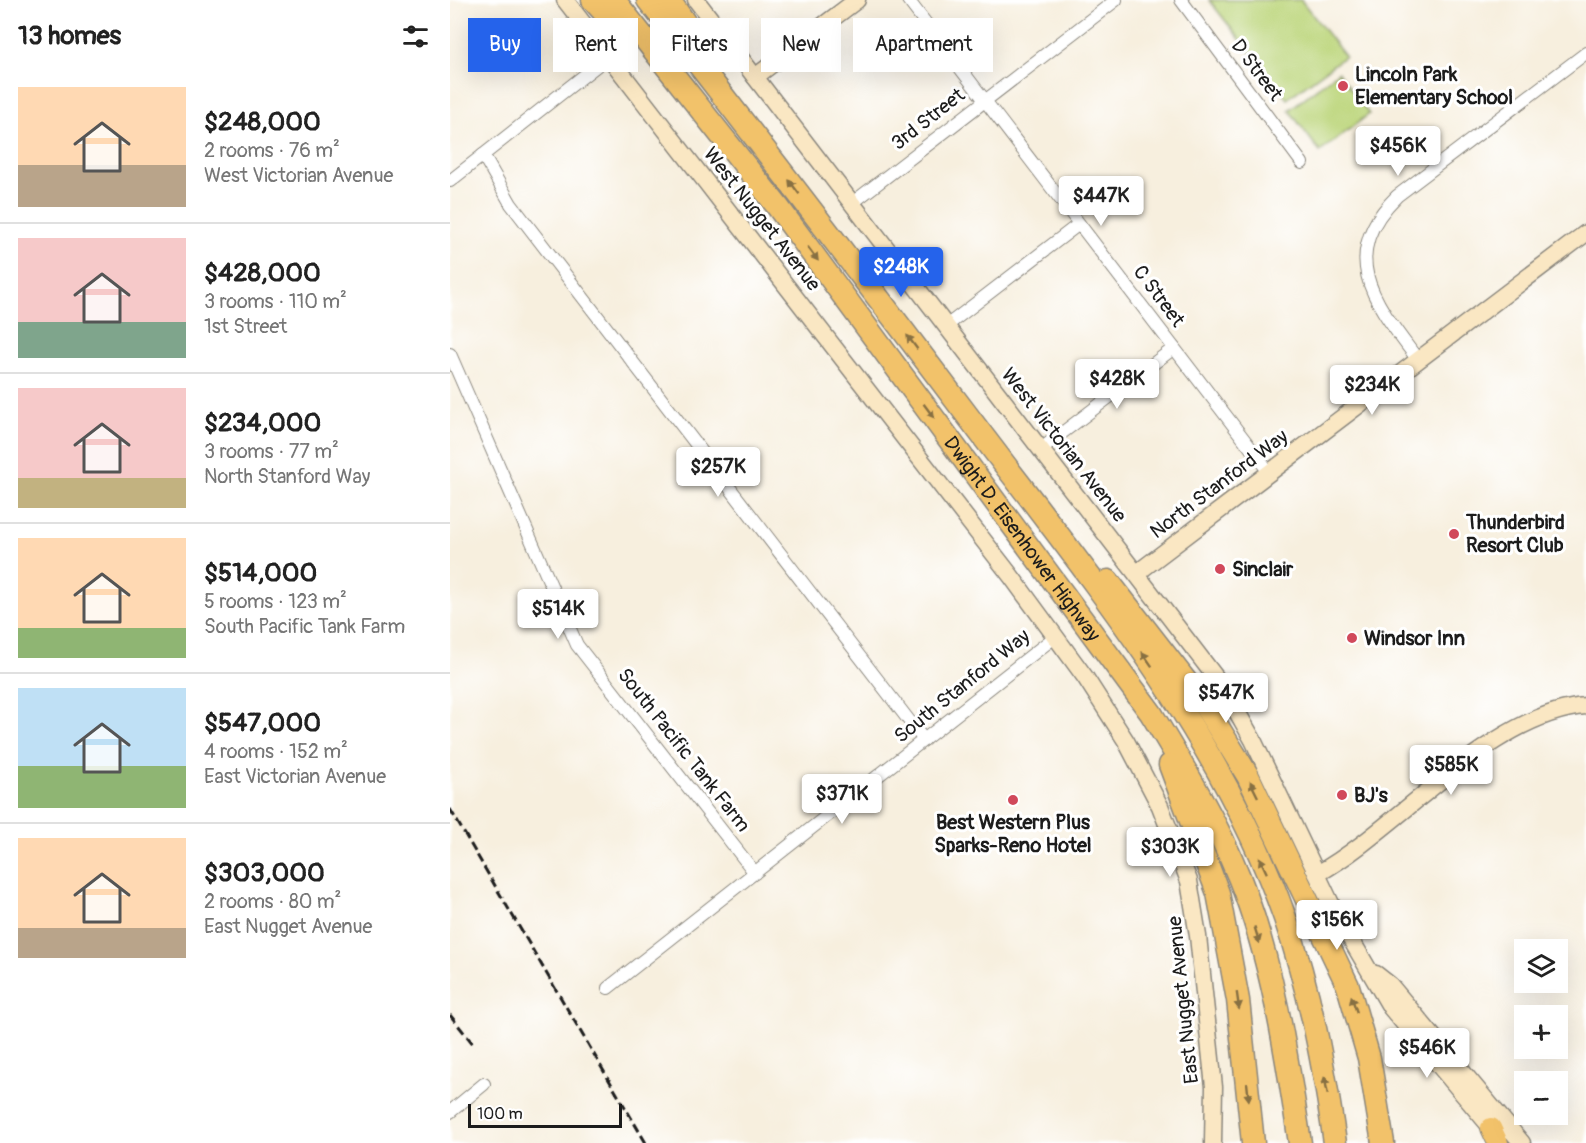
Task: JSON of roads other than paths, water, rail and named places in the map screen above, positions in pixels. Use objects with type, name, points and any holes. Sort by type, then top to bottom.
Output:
[{"type":"highway","points":[[593,0],[647,63],[732,174],[778,207]]},
{"type":"highway","name":"Dwight D. Eisenhower Highway","points":[[614,0],[778,207],[1112,655],[1151,712],[1199,795],[1239,878],[1271,981],[1300,1143]]},
{"type":"highway","name":"Dwight D. Eisenhower Highway","points":[[648,0],[760,142],[960,406],[1172,694],[1231,797],[1270,879],[1285,920],[1310,1005],[1335,1143]]},
{"type":"highway","points":[[669,0],[730,90],[760,142]]},
{"type":"highway","points":[[960,406],[1004,449],[1057,515],[1180,672],[1236,755],[1348,986],[1369,1058],[1383,1143]]},
{"type":"highway","points":[[1151,712],[1218,893],[1238,1000],[1253,1143]]},
{"type":"street","name":"West Nugget Avenue","points":[[565,0],[579,18]]},
{"type":"street","name":"West Victorian Avenue","points":[[696,0],[945,327],[1137,573],[1232,701],[1348,938],[1370,971]]},
{"type":"street","points":[[755,77],[857,0]]},
{"type":"street","name":"C Street","points":[[908,0],[1269,472]]},
{"type":"street","name":"3rd Street","points":[[851,204],[1116,0]]},
{"type":"street","name":"D Street","points":[[1181,0],[1302,163]]},
{"type":"street","points":[[1418,360],[1378,307],[1369,289],[1365,258],[1372,228],[1382,211],[1397,196],[1586,52]]},
{"type":"street","points":[[450,181],[589,72]]},
{"type":"street","name":"West Nugget Avenue","points":[[621,72],[1056,636]]},
{"type":"street","points":[[483,155],[517,213],[924,740]]},
{"type":"street","points":[[945,327],[1079,224]]},
{"type":"street","name":"North Stanford Way","points":[[1137,573],[1586,233]]},
{"type":"street","points":[[1041,449],[1174,348]]},
{"type":"street","name":"South Pacific Tank Farm","points":[[450,354],[577,645],[755,873]]},
{"type":"street","name":"South Stanford Way","points":[[608,988],[1056,636]]},
{"type":"street","name":"East Nugget Avenue","points":[[1056,636],[1085,676],[1126,741],[1160,806],[1183,862],[1198,936],[1214,1087],[1213,1143]]},
{"type":"street","points":[[1317,874],[1492,743],[1530,721],[1571,707],[1586,706]]},
{"type":"street","points":[[1370,971],[1391,1008],[1494,1136],[1505,1143]]},
{"type":"street","points":[[1370,971],[1390,985],[1522,1143]]},
{"type":"street","points":[[450,1112],[484,1084]]},
{"type":"railway","points":[[450,809],[646,1143]]},
{"type":"railway","points":[[450,1015],[474,1045]]},
{"type":"place","name":"Lincoln Park Elementary School","points":[[1343,86]]},
{"type":"place","name":"Thunderbird Resort Club","points":[[1454,534]]},
{"type":"place","name":"Sinclair","points":[[1220,569]]},
{"type":"place","name":"Windsor Inn","points":[[1352,638]]},
{"type":"place","name":"BJ's","points":[[1342,795]]},
{"type":"place","name":"Best Western Plus Sparks-Reno Hotel","points":[[1013,800]]}]
